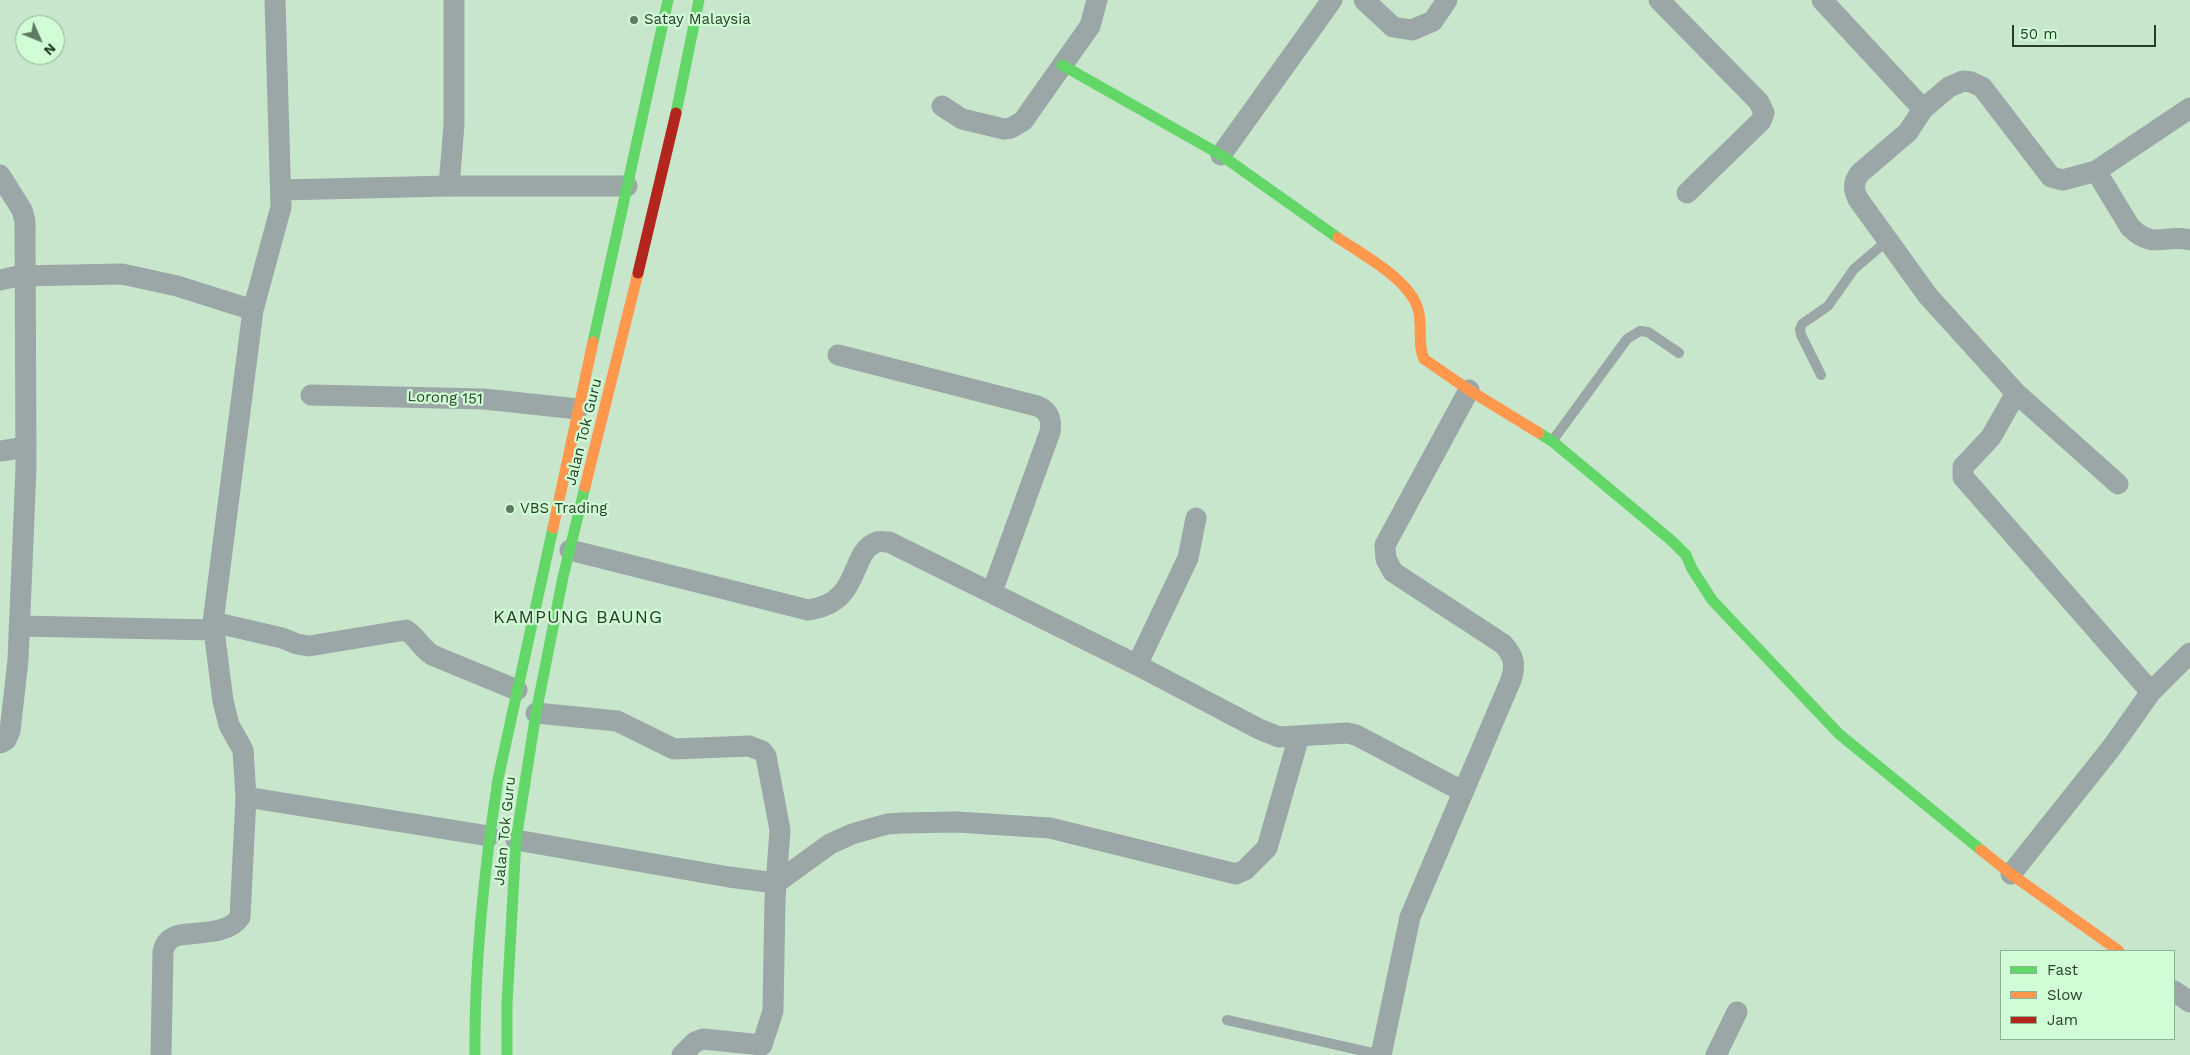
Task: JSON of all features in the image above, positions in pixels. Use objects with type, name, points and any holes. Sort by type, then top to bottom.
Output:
[{"type":"main road","name":"Jalan Tok Guru","points":[[475,1055],[473,1007],[489,836],[498,779],[668,0]]},
{"type":"main road","name":"Jalan Tok Guru","points":[[507,1055],[507,1003],[516,840],[536,713],[570,550],[676,120],[699,0]]},
{"type":"main road","points":[[1062,65],[1221,155],[1394,277],[1411,292],[1418,303],[1421,354],[1424,359],[1469,390],[1552,441],[1679,548],[1686,555],[1692,569],[1712,600],[1839,734],[2011,874],[2118,950]]},
{"type":"street","points":[[161,1055],[163,952],[165,944],[169,939],[180,934],[225,928],[236,923],[240,917],[246,797],[243,750],[229,725],[223,701],[214,626],[253,310],[281,207],[275,0]]},
{"type":"street","points":[[449,186],[454,125],[454,0]]},
{"type":"street","points":[[942,106],[962,119],[1004,129],[1012,128],[1023,121],[1092,23],[1097,0]]},
{"type":"street","points":[[1221,155],[1332,0]]},
{"type":"street","points":[[1364,0],[1393,27],[1412,30],[1433,21],[1447,0]]},
{"type":"street","points":[[1659,0],[1759,102],[1764,113],[1761,122],[1687,193]]},
{"type":"street","points":[[1822,0],[1923,109]]},
{"type":"street","points":[[2118,484],[2028,405],[1928,296],[1858,199],[1854,186],[1860,173],[1908,132],[1923,109],[1955,84],[1963,81],[1971,82],[1984,90],[2051,177],[2063,180],[2096,171],[2190,108]]},
{"type":"street","points":[[2096,171],[2130,227],[2137,234],[2155,241],[2190,240]]},
{"type":"street","points":[[0,175],[22,210],[25,220],[26,448],[19,626],[10,732],[6,740],[0,744]]},
{"type":"street","points":[[281,190],[449,186],[628,186]]},
{"type":"street","points":[[0,280],[25,276],[122,274],[177,286],[253,310]]},
{"type":"street","points":[[838,355],[1037,406],[1044,409],[1049,416],[1052,424],[1050,432],[992,592]]},
{"type":"street","points":[[1381,1055],[1410,917],[1462,791],[1511,680],[1515,666],[1514,658],[1503,644],[1393,572],[1386,559],[1385,546],[1469,390]]},
{"type":"street","points":[[2016,392],[1991,437],[1963,467],[1963,478],[2151,692]]},
{"type":"street","name":"Lorong 151","points":[[311,395],[484,399],[578,409]]},
{"type":"street","points":[[0,451],[26,448]]},
{"type":"street","points":[[1137,665],[1188,558],[1196,518]]},
{"type":"street","points":[[570,550],[808,610],[818,609],[838,598],[846,590],[863,555],[870,546],[877,542],[889,542],[1137,665],[1259,729],[1279,737],[1347,732],[1462,791]]},
{"type":"street","points":[[19,626],[214,626],[282,638],[309,646],[406,630],[414,635],[423,649],[432,655],[517,690]]},
{"type":"street","points":[[2011,874],[2112,747],[2151,692],[2190,653]]},
{"type":"street","points":[[536,713],[617,721],[674,749],[748,746],[762,751],[769,763],[780,830],[776,883],[773,1011],[762,1045],[703,1039],[695,1042],[682,1055]]},
{"type":"street","points":[[516,840],[728,877],[776,883],[830,844],[852,834],[887,824],[957,822],[1050,828],[1231,874],[1241,873],[1268,845],[1299,736]]},
{"type":"street","points":[[246,797],[489,836]]},
{"type":"street","points":[[2175,991],[2190,1002]]},
{"type":"street","points":[[1716,1055],[1737,1012]]},
{"type":"lane","points":[[1821,375],[1800,329],[1802,324],[1828,306],[1854,269],[1888,240]]},
{"type":"lane","points":[[1552,441],[1627,339],[1633,334],[1640,331],[1648,332],[1679,353]]},
{"type":"lane","points":[[1227,1020],[1381,1055]]},
{"type":"traffic: fast","points":[[593,342],[668,0]]},
{"type":"traffic: fast","points":[[676,113],[699,0]]},
{"type":"traffic: fast","points":[[1062,65],[1221,155],[1338,238]]},
{"type":"traffic: fast","points":[[1539,433],[1552,441],[1672,541],[1686,555],[1692,569],[1712,600],[1839,734],[1981,850]]},
{"type":"traffic: fast","points":[[507,1055],[507,1003],[516,840],[536,713],[563,577],[585,487]]},
{"type":"traffic: fast","points":[[475,1055],[478,951],[488,848],[498,779],[553,528]]},
{"type":"traffic: slow","points":[[1338,238],[1384,269],[1413,298],[1418,309],[1421,347],[1424,359],[1469,390],[1539,433]]},
{"type":"traffic: slow","points":[[585,487],[638,273]]},
{"type":"traffic: slow","points":[[553,528],[593,342]]},
{"type":"traffic: slow","points":[[1981,850],[2011,874],[2118,950]]},
{"type":"traffic: jam","points":[[638,273],[676,113]]},
{"type":"place","name":"Satay Malaysia","points":[[634,20]]},
{"type":"place","name":"VBS Trading","points":[[510,509]]},
{"type":"district","name":"KAMPUNG BAUNG","points":[[578,618]]}]
